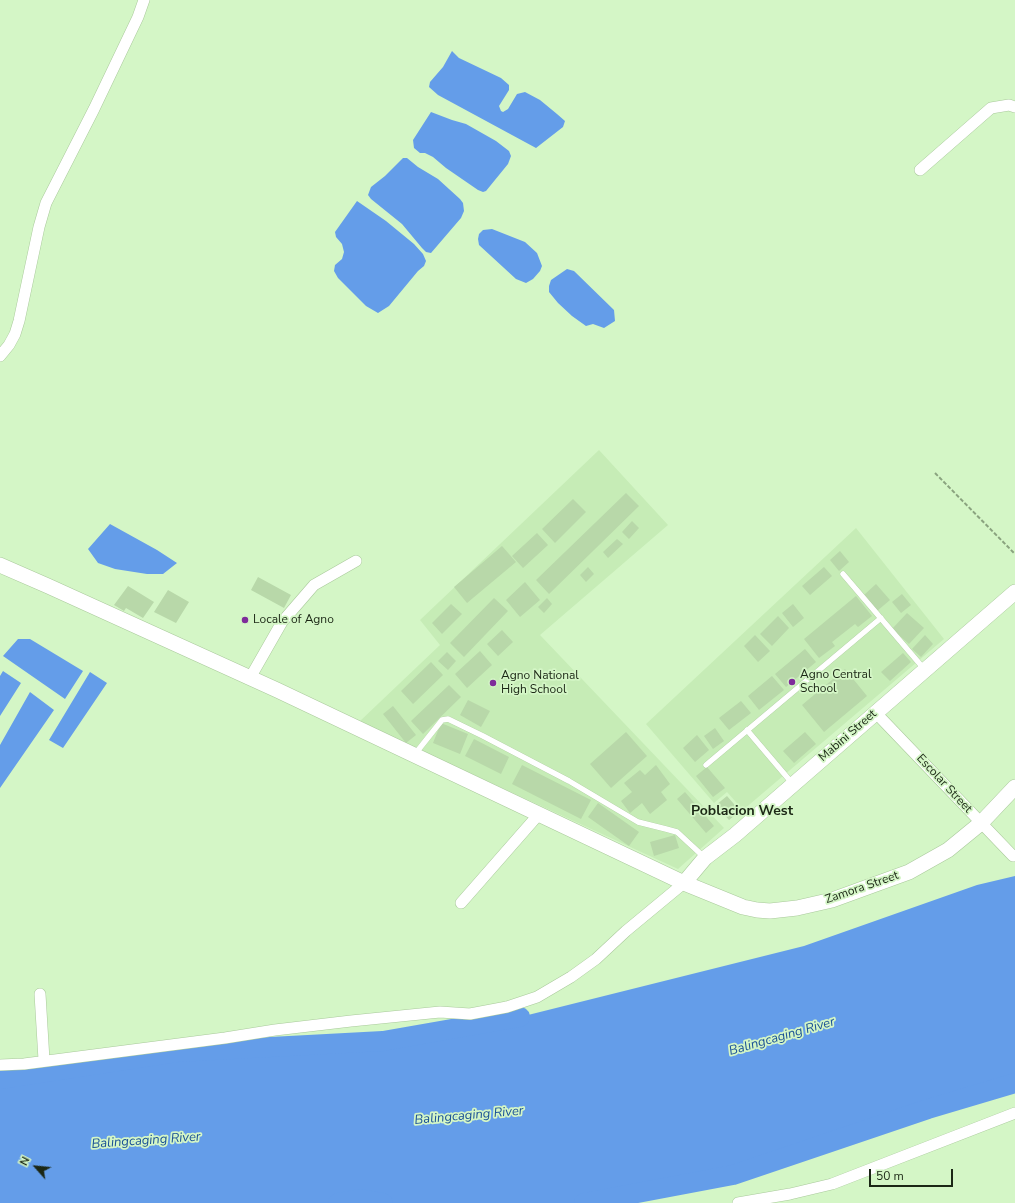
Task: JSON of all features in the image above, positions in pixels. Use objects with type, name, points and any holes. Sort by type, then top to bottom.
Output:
[{"type":"street","points":[[0,356],[9,345],[15,334],[19,321],[39,227],[46,203],[138,18],[144,0]]},
{"type":"street","points":[[920,170],[991,108],[1009,105],[1015,107]]},
{"type":"street","points":[[250,678],[282,622],[314,585],[356,561]]},
{"type":"street","name":"Zamora Street","points":[[0,566],[48,586],[250,678],[684,883],[743,907],[770,911],[797,908],[832,900],[908,872],[948,850],[981,823],[1015,787]]},
{"type":"street","name":"Mabini Street","points":[[684,883],[705,858],[735,835],[1015,592]]},
{"type":"street","name":"Escolar Street","points":[[876,712],[1013,856]]},
{"type":"street","points":[[461,903],[539,814]]},
{"type":"street","points":[[0,1065],[24,1064],[44,1060],[350,1021],[440,1012],[470,1014],[507,1007],[538,997],[571,977],[596,959],[684,883]]},
{"type":"street","points":[[40,994],[44,1060]]},
{"type":"street","points":[[738,1203],[790,1194],[832,1184],[1015,1113]]},
{"type":"lane","points":[[843,574],[925,670]]},
{"type":"lane","points":[[706,765],[880,618]]},
{"type":"lane","points":[[414,755],[442,720],[448,719],[569,781],[638,822],[677,832],[705,858]]},
{"type":"lane","points":[[747,730],[793,784]]},
{"type":"path","points":[[935,473],[1015,554]]},
{"type":"shaded area","name":"Agno National High School","points":[[599,450],[668,525],[540,635],[724,828],[678,869],[359,722],[440,645],[420,620]]},
{"type":"shaded area","name":"Agno Central School","points":[[856,528],[944,639],[743,810],[727,792],[714,803],[646,724]]},
{"type":"water","points":[[452,51],[459,58],[501,78],[509,85],[509,90],[499,106],[501,111],[503,112],[508,109],[517,94],[525,92],[540,100],[565,121],[563,127],[536,148],[438,95],[429,87],[430,82],[443,67]]},
{"type":"water","points":[[431,112],[466,124],[496,141],[509,151],[511,156],[508,164],[486,191],[483,192],[478,190],[433,157],[425,153],[420,153],[414,148],[413,140]]},
{"type":"water","points":[[403,158],[407,158],[418,167],[438,179],[463,203],[464,211],[461,218],[431,253],[426,252],[402,224],[368,195],[371,187],[385,176]]},
{"type":"water","points":[[357,201],[386,221],[414,244],[423,254],[426,261],[424,266],[418,271],[389,306],[378,313],[366,306],[338,278],[334,271],[335,265],[342,259],[344,252],[342,244],[336,237],[335,232]]},
{"type":"water","points":[[492,229],[525,242],[537,253],[542,266],[540,271],[533,279],[526,283],[516,279],[479,245],[479,234],[483,230]]},
{"type":"water","points":[[567,269],[574,271],[614,310],[615,321],[604,328],[593,324],[586,326],[558,303],[549,292],[549,286],[551,280]]},
{"type":"water","points":[[110,524],[177,563],[163,574],[147,574],[115,569],[98,563],[88,549]]},
{"type":"water","points":[[18,639],[30,639],[83,671],[65,699],[3,656]]},
{"type":"water","points":[[3,671],[21,683],[0,716],[0,676]]},
{"type":"water","points":[[90,672],[107,683],[63,748],[49,740]]},
{"type":"water","points":[[30,692],[54,710],[0,788],[0,745]]},
{"type":"water","name":"Balingcaging River","points":[[1015,876],[1015,1083],[928,1109],[733,1175],[584,1203],[383,1203],[360,1199],[338,1203],[0,1203],[0,1079],[177,1052],[383,1041],[520,1017],[804,946],[977,885]]},
{"type":"building","points":[[626,493],[639,506],[549,594],[536,580]]},
{"type":"building","points":[[573,499],[586,512],[555,543],[542,529]]},
{"type":"building","points":[[632,521],[639,528],[629,539],[622,532]]},
{"type":"building","points":[[537,533],[548,545],[523,568],[512,556]]},
{"type":"building","points":[[617,539],[623,544],[608,558],[603,552]]},
{"type":"building","points":[[502,546],[516,562],[467,603],[454,587]]},
{"type":"building","points":[[840,551],[849,562],[839,571],[830,560]]},
{"type":"building","points":[[588,567],[594,574],[586,582],[580,575]]},
{"type":"building","points":[[824,567],[832,576],[810,595],[802,586]]},
{"type":"building","points":[[258,577],[291,595],[284,608],[251,590]]},
{"type":"building","points":[[525,582],[540,600],[520,617],[506,600]]},
{"type":"building","points":[[876,584],[890,600],[877,611],[864,595]]},
{"type":"building","points":[[128,586],[154,602],[143,618],[126,608],[124,611],[114,605]]},
{"type":"building","points":[[168,590],[189,602],[176,623],[154,612]]},
{"type":"building","points":[[902,594],[911,605],[901,613],[892,602]]},
{"type":"building","points":[[856,596],[872,616],[858,627],[855,624],[832,642],[835,646],[819,658],[804,639]]},
{"type":"building","points":[[494,598],[508,611],[464,657],[450,643]]},
{"type":"building","points":[[547,598],[552,604],[544,613],[538,607]]},
{"type":"building","points":[[451,604],[462,614],[442,634],[432,623]]},
{"type":"building","points":[[793,604],[804,618],[793,627],[782,613]]},
{"type":"building","points":[[907,613],[924,628],[909,644],[892,629]]},
{"type":"building","points":[[778,616],[789,628],[772,646],[760,634]]},
{"type":"building","points":[[502,630],[513,642],[498,656],[487,644]]},
{"type":"building","points":[[755,635],[770,651],[758,662],[744,646]]},
{"type":"building","points":[[925,635],[933,644],[921,657],[912,649]]},
{"type":"building","points":[[805,649],[816,662],[786,687],[775,674]]},
{"type":"building","points":[[480,651],[492,665],[467,688],[455,674]]},
{"type":"building","points":[[447,652],[456,661],[448,670],[438,661]]},
{"type":"building","points":[[903,653],[911,662],[890,681],[881,672]]},
{"type":"building","points":[[431,662],[443,675],[413,704],[401,691]]},
{"type":"building","points":[[845,669],[867,696],[824,732],[802,705]]},
{"type":"building","points":[[772,676],[784,690],[759,710],[748,696]]},
{"type":"building","points":[[449,685],[461,697],[423,734],[411,721]]},
{"type":"building","points":[[468,700],[490,711],[481,727],[460,715]]},
{"type":"building","points":[[741,701],[751,713],[729,730],[719,718]]},
{"type":"building","points":[[393,706],[416,735],[406,743],[383,714]]},
{"type":"building","points":[[441,723],[468,734],[460,754],[433,743]]},
{"type":"building","points":[[715,728],[724,741],[713,749],[704,736]]},
{"type":"building","points":[[626,732],[647,756],[611,788],[590,764]]},
{"type":"building","points":[[805,732],[816,744],[794,763],[783,751]]},
{"type":"building","points":[[697,735],[709,750],[695,762],[683,748]]},
{"type":"building","points":[[474,739],[509,757],[501,774],[465,756]]},
{"type":"building","points":[[522,765],[591,800],[581,819],[512,784]]},
{"type":"building","points":[[656,765],[670,784],[661,792],[667,800],[650,814],[642,803],[630,813],[621,801],[632,792],[624,783],[640,770],[645,775]]},
{"type":"building","points":[[707,767],[725,788],[713,797],[696,776]]},
{"type":"building","points":[[685,792],[714,826],[706,833],[677,799]]},
{"type":"building","points":[[727,796],[740,811],[729,820],[716,805]]},
{"type":"building","points":[[598,803],[639,832],[629,846],[588,817]]},
{"type":"building","points":[[675,835],[679,848],[654,856],[650,842]]},
{"type":"waterway","points":[[0,1079],[177,1052],[383,1041],[520,1017]]},
{"type":"waterway","points":[[584,1203],[733,1175],[928,1109],[1015,1083]]},
{"type":"waterway","points":[[338,1203],[360,1199],[383,1203]]},
{"type":"place","name":"Locale of Agno","points":[[245,620]]},
{"type":"place","name":"Agno Central School","points":[[792,682]]},
{"type":"place","name":"Agno National High School","points":[[493,683]]},
{"type":"district","name":"Poblacion West","points":[[742,812]]}]
